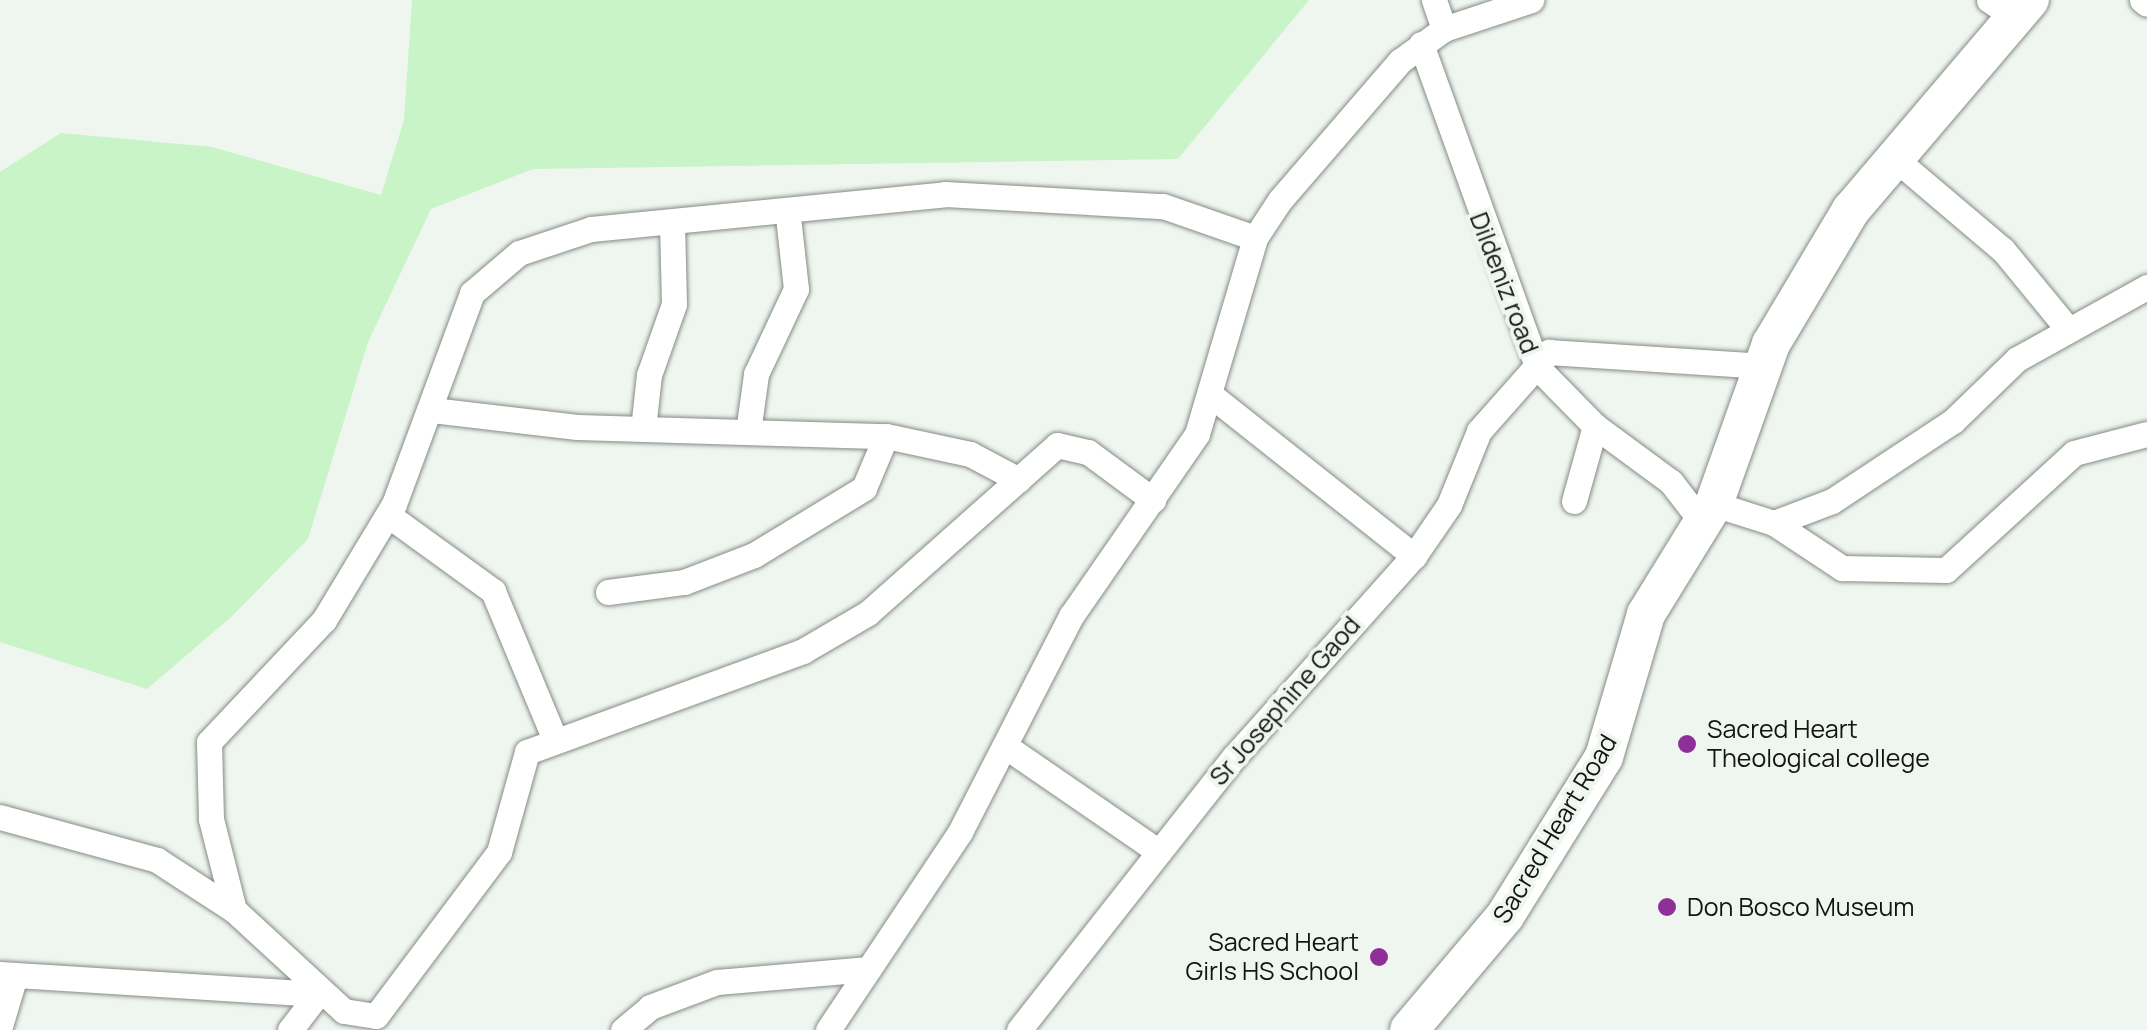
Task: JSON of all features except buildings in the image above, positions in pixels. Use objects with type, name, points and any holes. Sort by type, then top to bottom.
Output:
[{"type":"street","points":[[1434,0],[1444,30]]},
{"type":"street","points":[[828,1030],[1005,746],[1072,616],[1153,500],[1212,396],[1255,238],[1366,97],[1421,44],[1444,30],[1531,0]]},
{"type":"street","name":"Sacred Heart Road","points":[[1409,1030],[1506,916],[1604,757],[1636,639],[1706,511],[1764,366],[1892,156],[2011,6]]},
{"type":"street","name":"Dildeniz road","points":[[1421,44],[1536,368],[1595,426],[1706,511]]},
{"type":"street","points":[[1892,156],[2003,250],[2067,328]]},
{"type":"street","points":[[234,910],[211,819],[209,742],[324,620],[388,515],[432,410],[472,293],[492,272],[554,236],[1019,193],[1164,206],[1255,238]]},
{"type":"street","points":[[748,432],[756,374],[796,289],[788,216]]},
{"type":"street","points":[[642,429],[674,304],[672,223]]},
{"type":"street","points":[[1774,523],[1903,460],[2017,359],[2147,287]]},
{"type":"street","points":[[1536,368],[1562,350],[1764,366]]},
{"type":"street","name":"Sr Josephine Gaod","points":[[1019,1030],[1158,851],[1414,556],[1449,504],[1478,430],[1536,368]]},
{"type":"street","points":[[1212,396],[1414,556]]},
{"type":"street","points":[[432,410],[642,429],[886,436],[970,454],[1019,480]]},
{"type":"street","points":[[1574,502],[1595,426]]},
{"type":"street","points":[[1706,511],[1774,523],[1842,568],[1946,570],[2074,453],[2147,434]]},
{"type":"street","points":[[608,592],[684,582],[754,556],[864,488],[886,436]]},
{"type":"street","points":[[0,817],[126,848],[234,910],[319,994],[356,1016],[384,1009],[498,852],[517,768],[552,736],[803,651],[932,562],[1057,445],[1072,443],[1153,500]]},
{"type":"street","points":[[388,515],[493,591],[552,736]]},
{"type":"street","points":[[1005,746],[1158,851]]},
{"type":"street","points":[[622,1030],[650,1007],[717,982],[868,969]]},
{"type":"street","points":[[0,1026],[8,975],[319,994]]},
{"type":"street","points":[[290,1030],[319,994]]},
{"type":"green space","points":[[412,0],[1309,0],[1178,159],[533,169],[431,209],[368,342],[308,539],[230,618],[147,689],[0,642],[0,172],[61,133],[212,147],[381,195],[404,120]]},
{"type":"place","name":"Sacred Heart Theological college","points":[[1687,744]]},
{"type":"place","name":"Don Bosco Museum","points":[[1667,907]]},
{"type":"place","name":"Sacred Heart Girls HS School","points":[[1379,957]]}]
